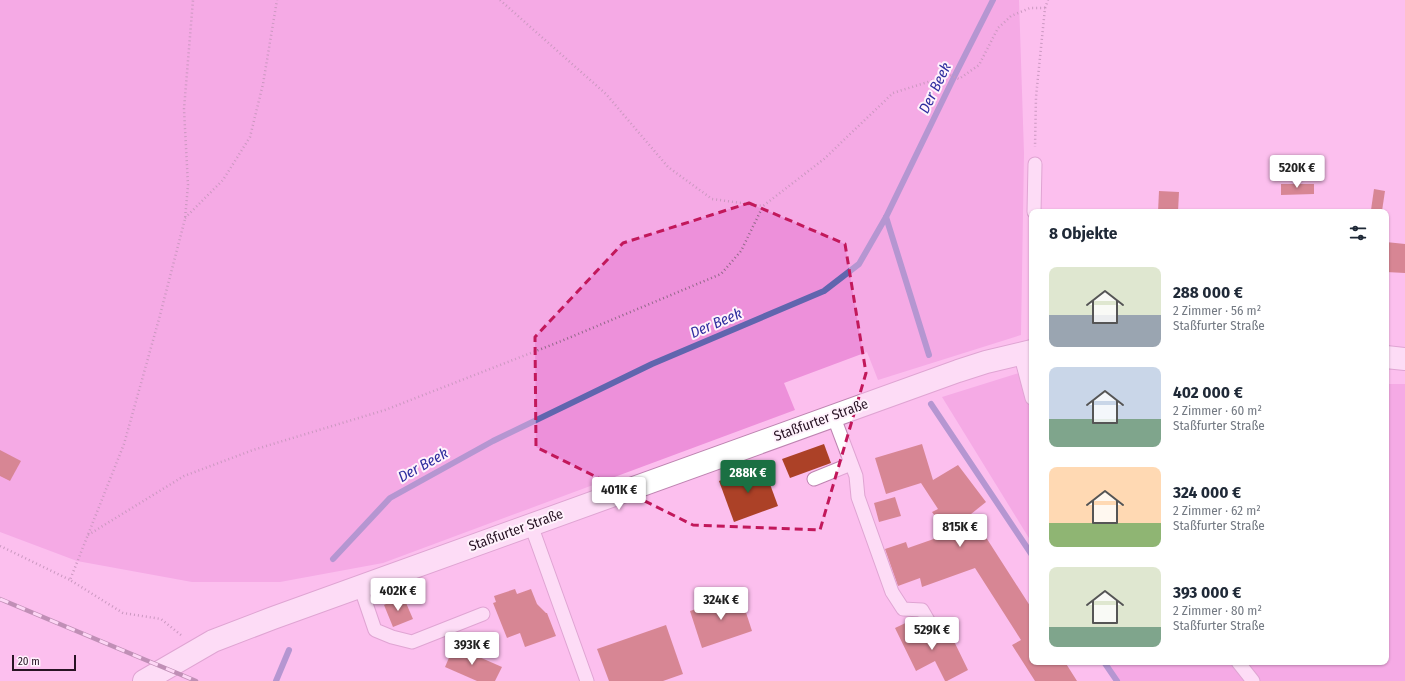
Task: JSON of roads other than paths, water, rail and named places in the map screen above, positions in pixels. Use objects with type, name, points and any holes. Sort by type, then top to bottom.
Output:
[{"type":"main road","name":"Staßfurter Straße","points":[[144,681],[198,650],[238,631],[958,371],[1026,352]]},
{"type":"main road","points":[[1389,358],[1405,359]]},
{"type":"lane","points":[[1034,209],[1035,164]]},
{"type":"lane","points":[[1026,352],[1029,375]]},
{"type":"lane","points":[[833,416],[852,464],[856,476],[858,497],[892,592],[903,609],[922,610],[933,629]]},
{"type":"lane","points":[[814,479],[852,464]]},
{"type":"lane","points":[[531,525],[587,681]]},
{"type":"lane","points":[[360,586],[375,630],[392,637],[412,642],[483,614]]},
{"type":"lane","points":[[1240,665],[1253,681]]},
{"type":"waterway","name":"Der Beek","points":[[333,559],[390,498],[493,441],[652,364],[824,291],[859,264],[886,217],[993,0]]},
{"type":"waterway","points":[[886,217],[929,355]]},
{"type":"waterway","points":[[931,404],[1029,551]]},
{"type":"waterway","name":"Der Beek","points":[[276,681],[289,650]]},
{"type":"waterway","points":[[1106,665],[1117,681]]},
{"type":"railway","points":[[0,599],[196,681]]}]
